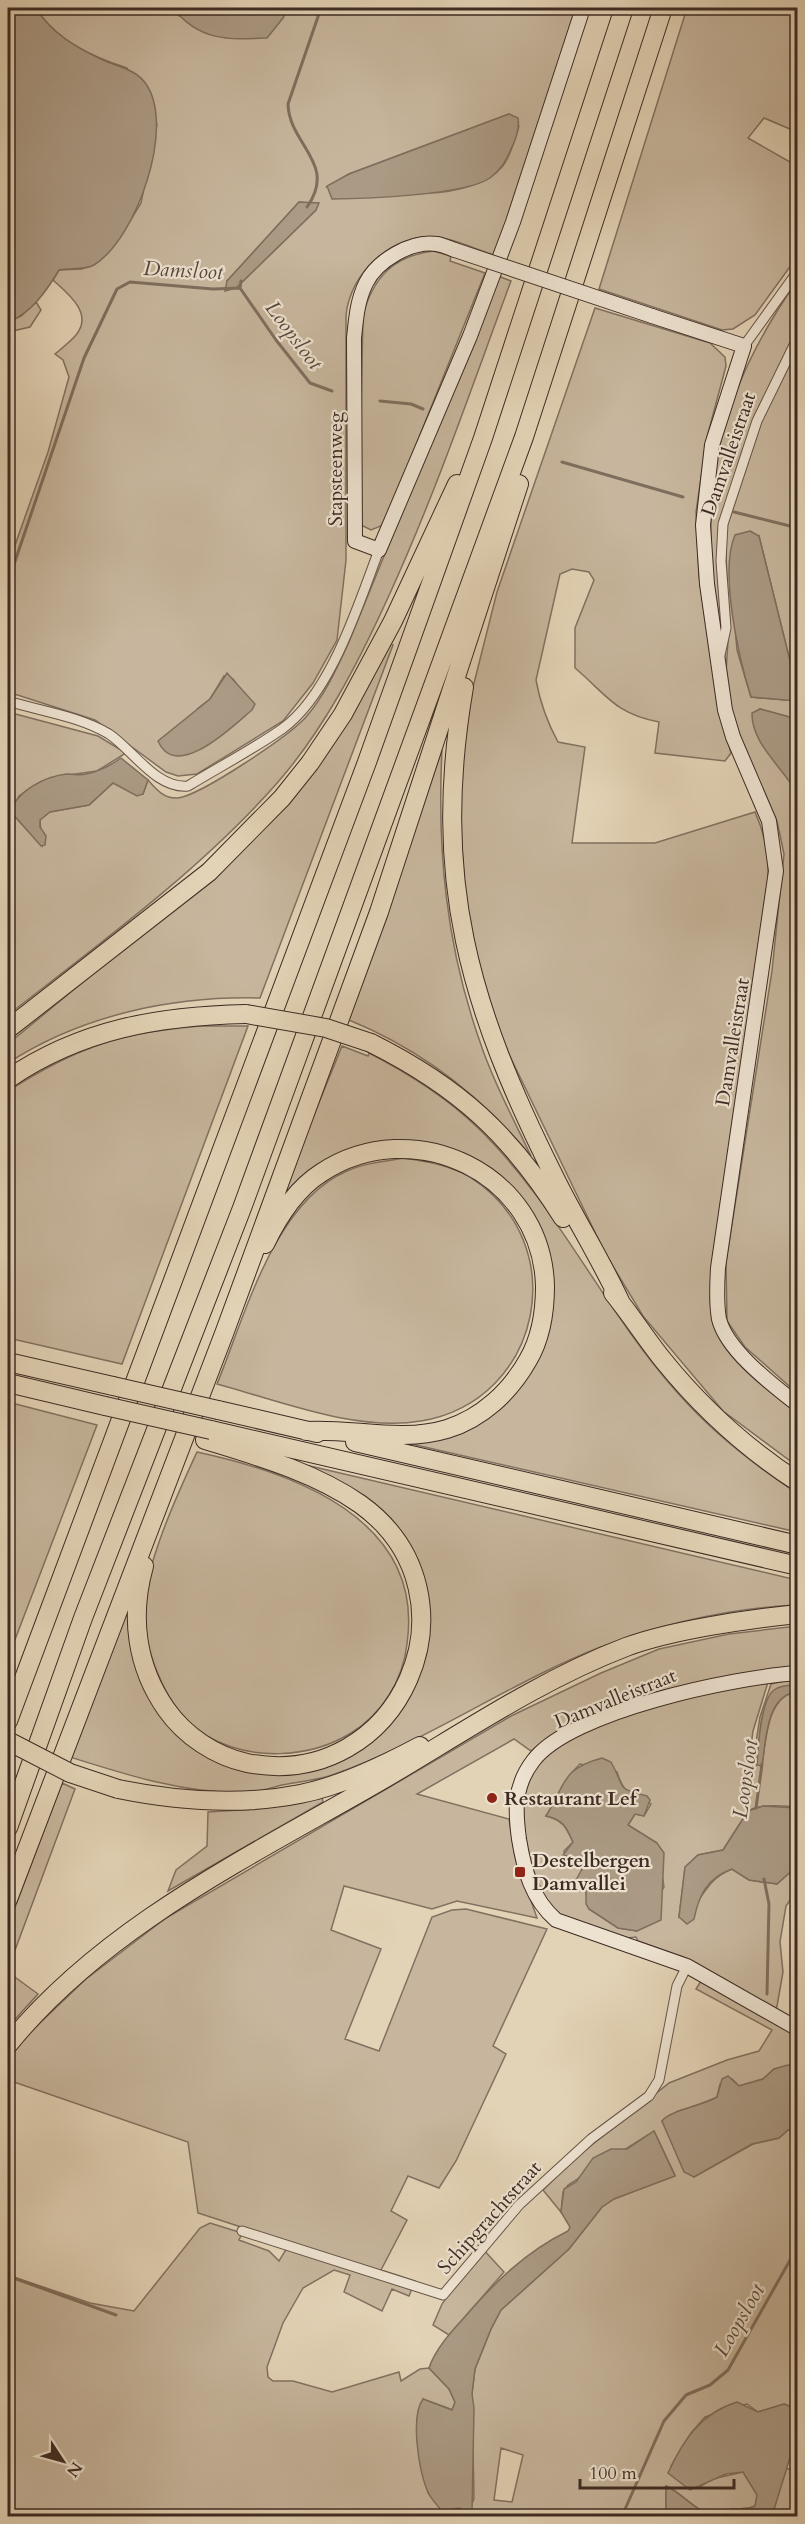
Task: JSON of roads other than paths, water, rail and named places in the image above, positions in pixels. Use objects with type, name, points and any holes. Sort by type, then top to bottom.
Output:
[{"type":"highway","points":[[8,1721],[367,762],[483,438],[624,8]]},
{"type":"highway","points":[[8,1827],[83,1618],[242,1208],[524,437],[663,8]]},
{"type":"highway","points":[[8,1899],[159,1498],[225,1331],[379,912],[519,486],[524,437]]},
{"type":"highway","points":[[11,1027],[209,872],[282,798],[303,772],[344,714],[393,621],[443,510],[483,438]]},
{"type":"highway","points":[[497,549],[464,686],[456,733],[451,793],[452,866],[457,906],[465,949],[483,1016],[511,1085],[554,1178],[620,1301]]},
{"type":"highway","points":[[8,1079],[79,1042],[134,1024],[190,1015],[246,1014],[326,1028],[371,1043],[428,1073],[456,1094],[507,1141],[536,1174],[605,1284],[664,1362],[712,1414],[775,1467],[798,1482]]},
{"type":"highway","points":[[225,1331],[269,1236],[287,1205],[321,1173],[359,1154],[389,1148],[413,1148],[444,1154],[485,1174],[516,1204],[533,1233],[539,1249],[545,1296],[538,1337],[518,1377],[506,1392],[491,1406],[468,1419],[426,1433],[384,1435],[338,1429],[306,1431]]},
{"type":"highway","points":[[8,1362],[798,1545]]},
{"type":"highway","points":[[8,1383],[166,1420],[208,1435],[342,1492],[376,1518],[405,1554],[419,1596],[421,1634],[417,1662],[408,1684],[378,1725],[340,1753],[290,1766],[240,1761],[204,1745],[187,1733],[172,1717],[151,1684],[141,1660],[136,1627],[140,1582],[155,1529],[159,1498]]},
{"type":"highway","points":[[208,1435],[798,1566]]},
{"type":"highway","points":[[8,1741],[49,1764],[118,1789],[174,1798],[231,1801],[302,1794],[368,1769],[507,1704],[572,1670],[629,1646],[695,1630],[798,1614]]},
{"type":"highway","points":[[8,2045],[72,1980],[157,1914],[292,1830],[464,1733],[507,1704]]},
{"type":"street","points":[[8,700],[86,723],[109,734],[169,784],[188,786],[283,728],[303,709],[327,673],[344,640],[379,550],[470,336],[513,222],[583,8]]},
{"type":"street","name":"Stapsteenweg","points":[[379,550],[355,541],[354,339],[357,310],[366,282],[379,266],[398,253],[417,245],[436,244],[744,346]]},
{"type":"street","name":"Damvalleistraat","points":[[798,271],[744,346],[719,417],[706,482],[705,549],[718,661],[733,737],[770,821],[776,871],[718,1268],[717,1306],[728,1340],[769,1382],[798,1405]]},
{"type":"street","name":"Damvalleistraat","points":[[718,661],[726,628],[721,561],[723,524],[757,421],[798,337]]},
{"type":"street","name":"Damvalleistraat","points":[[798,1673],[693,1688],[591,1724],[551,1745],[534,1759],[518,1788],[516,1813],[526,1872],[534,1894],[545,1911],[564,1924],[687,1966],[798,2029]]},
{"type":"street","name":"Schipgrachtstraat","points":[[242,2231],[443,2295],[519,2205],[591,2139],[649,2096],[659,2080],[676,1986],[687,1966]]},
{"type":"waterway","name":"Damsloot","points":[[307,207],[315,192],[317,178],[315,166],[290,118],[288,104],[321,8]]},
{"type":"waterway","name":"Damsloot","points":[[8,582],[84,358],[117,289],[130,282],[213,289],[240,288],[241,281]]},
{"type":"waterway","name":"Loopsloot","points":[[240,288],[276,340],[310,383],[332,391]]},
{"type":"waterway","name":"Loopsloot","points":[[380,401],[411,404],[423,409]]},
{"type":"waterway","name":"Loopsloot","points":[[562,462],[683,497]]},
{"type":"waterway","name":"Loopsloot","points":[[734,512],[798,528]]},
{"type":"waterway","name":"Loopsloot","points":[[756,1808],[762,1764]]},
{"type":"waterway","name":"Loopsloot","points":[[764,1879],[769,1904],[767,1994]]},
{"type":"waterway","name":"Loopsloot","points":[[622,2516],[664,2421],[686,2395],[710,2385],[728,2370],[798,2246]]},
{"type":"waterway","points":[[8,2276],[116,2315]]},
{"type":"place","name":"Restaurant Lef","points":[[492,1798]]},
{"type":"place","name":"Destelbergen Damvallei","points":[[520,1872]]}]
